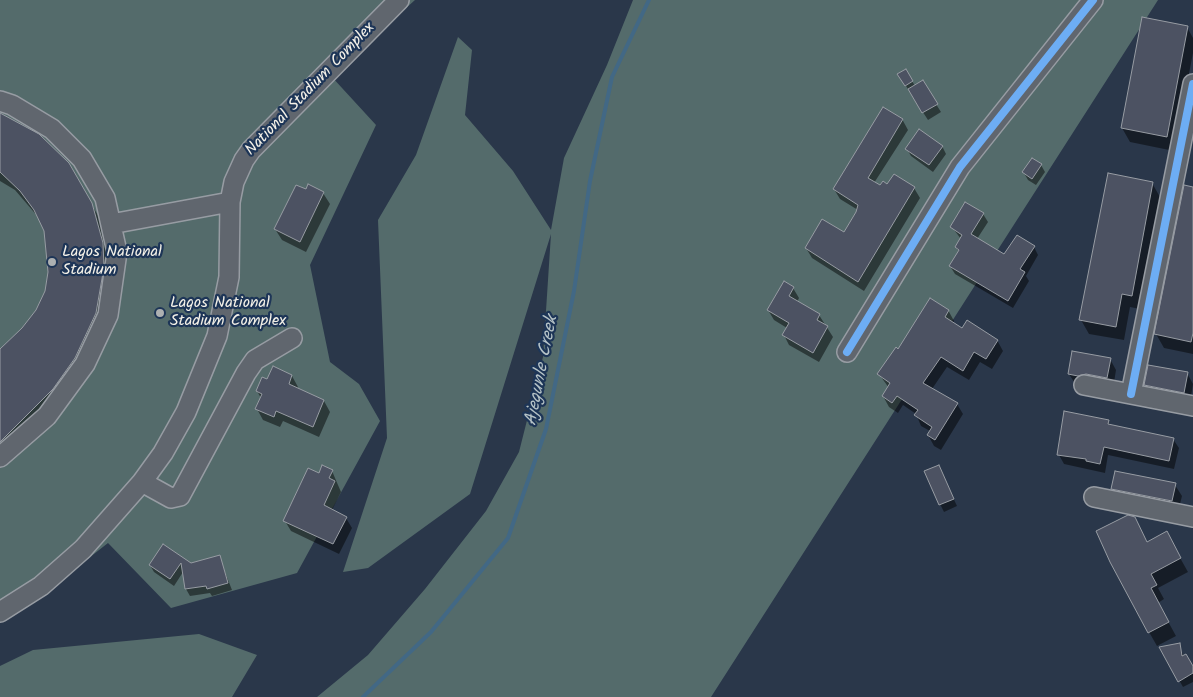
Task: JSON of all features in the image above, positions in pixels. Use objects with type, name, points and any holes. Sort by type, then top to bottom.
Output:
[{"type":"street","name":"National Stadium Complex","points":[[0,612],[41,586],[82,549],[142,482],[163,453],[186,412],[217,336],[229,277],[230,202],[234,182],[251,150],[399,0]]},
{"type":"street","points":[[847,352],[960,167],[1092,0]]},
{"type":"street","points":[[1131,394],[1193,84]]},
{"type":"street","points":[[0,101],[12,105],[52,129],[82,159],[105,198],[117,252],[108,315],[85,364],[47,416],[0,457]]},
{"type":"street","points":[[111,224],[230,202]]},
{"type":"street","points":[[142,482],[171,498],[180,496],[246,373],[255,360],[292,338]]},
{"type":"street","points":[[1084,385],[1193,406]]},
{"type":"street","points":[[1094,497],[1193,517]]},
{"type":"green space","name":"Lagos National Stadium Complex","points":[[0,0],[415,0],[331,76],[376,125],[310,265],[330,362],[359,384],[380,421],[297,573],[171,608],[108,543],[71,572],[0,613]]},
{"type":"green space","points":[[633,0],[1158,0],[711,697],[317,697],[368,655],[425,589],[486,511],[519,452],[543,357],[551,234],[470,494],[368,568],[343,572],[387,438],[378,220],[416,155],[458,37],[472,50],[465,115],[513,171],[551,230],[564,158],[607,65]]},
{"type":"green space","points":[[199,634],[257,655],[232,697],[0,697],[0,666],[33,650]]},
{"type":"building","points":[[1142,17],[1188,26],[1167,137],[1121,128]]},
{"type":"building","points":[[906,69],[913,81],[905,86],[897,74]]},
{"type":"building","points":[[923,80],[938,104],[922,113],[908,89]]},
{"type":"building","points":[[883,107],[903,119],[868,178],[880,185],[883,181],[887,184],[894,174],[915,187],[858,282],[805,248],[822,219],[844,232],[856,212],[858,205],[833,189]]},
{"type":"building","name":"Lagos National Stadium","points":[[0,113],[39,134],[69,163],[92,203],[103,243],[104,267],[96,313],[75,358],[53,389],[0,442],[0,349],[22,328],[36,310],[45,291],[48,272],[44,231],[34,210],[20,191],[0,172]]},
{"type":"building","points":[[919,129],[943,146],[929,165],[905,149]]},
{"type":"building","points":[[1032,158],[1042,164],[1032,179],[1022,172]]},
{"type":"building","points":[[1108,173],[1153,182],[1132,296],[1122,294],[1116,327],[1079,320]]},
{"type":"building","points":[[308,184],[324,192],[300,242],[274,229],[296,185],[306,189]]},
{"type":"building","points":[[1184,185],[1193,187],[1193,333],[1191,342],[1154,334]]},
{"type":"building","points":[[965,202],[984,213],[971,234],[1004,254],[1017,235],[1035,246],[1020,269],[1025,272],[1008,301],[949,266],[959,250],[955,247],[962,235],[950,227]]},
{"type":"building","points":[[784,281],[794,287],[789,296],[820,314],[817,320],[828,326],[813,353],[782,335],[789,323],[767,310]]},
{"type":"building","points":[[930,298],[949,310],[945,317],[962,328],[967,320],[998,340],[986,359],[974,352],[963,371],[941,357],[923,383],[958,403],[935,440],[927,435],[932,427],[914,415],[918,410],[897,396],[892,403],[882,396],[890,383],[877,374],[896,347],[898,349]]},
{"type":"building","points":[[1072,351],[1111,358],[1107,378],[1086,374],[1078,376],[1068,374]]},
{"type":"building","points":[[1148,365],[1188,372],[1184,393],[1144,385]]},
{"type":"building","points":[[273,366],[292,375],[289,384],[324,400],[313,427],[276,411],[274,417],[255,409],[262,394],[256,391],[262,377],[267,379]]},
{"type":"building","points":[[1064,411],[1109,420],[1108,424],[1174,438],[1169,461],[1104,447],[1100,464],[1086,461],[1086,459],[1057,455]]},
{"type":"building","points":[[322,465],[333,470],[329,478],[335,481],[324,505],[347,517],[333,544],[283,521],[308,468],[319,473]]},
{"type":"building","points":[[939,465],[954,499],[939,505],[924,471]]},
{"type":"building","points":[[1115,471],[1176,483],[1172,501],[1111,489]]},
{"type":"building","points":[[1128,515],[1135,517],[1147,542],[1167,531],[1181,558],[1151,574],[1157,585],[1151,588],[1169,622],[1148,633],[1110,562],[1096,531]]},
{"type":"building","points":[[163,544],[191,563],[220,555],[228,583],[207,589],[206,586],[185,589],[181,563],[170,579],[149,565]]},
{"type":"building","points":[[1180,643],[1182,656],[1186,654],[1193,666],[1193,673],[1178,682],[1159,647]]},
{"type":"waterway","name":"Ajegunle Creek","points":[[363,697],[431,632],[508,538],[546,429],[574,291],[590,181],[612,77],[649,0]]},
{"type":"cycle path","points":[[847,352],[960,167],[1093,0]]},
{"type":"cycle path","points":[[1131,394],[1193,84]]},
{"type":"place","name":"Lagos National Stadium","points":[[52,262]]},
{"type":"place","name":"Lagos National Stadium Complex","points":[[160,313]]}]
